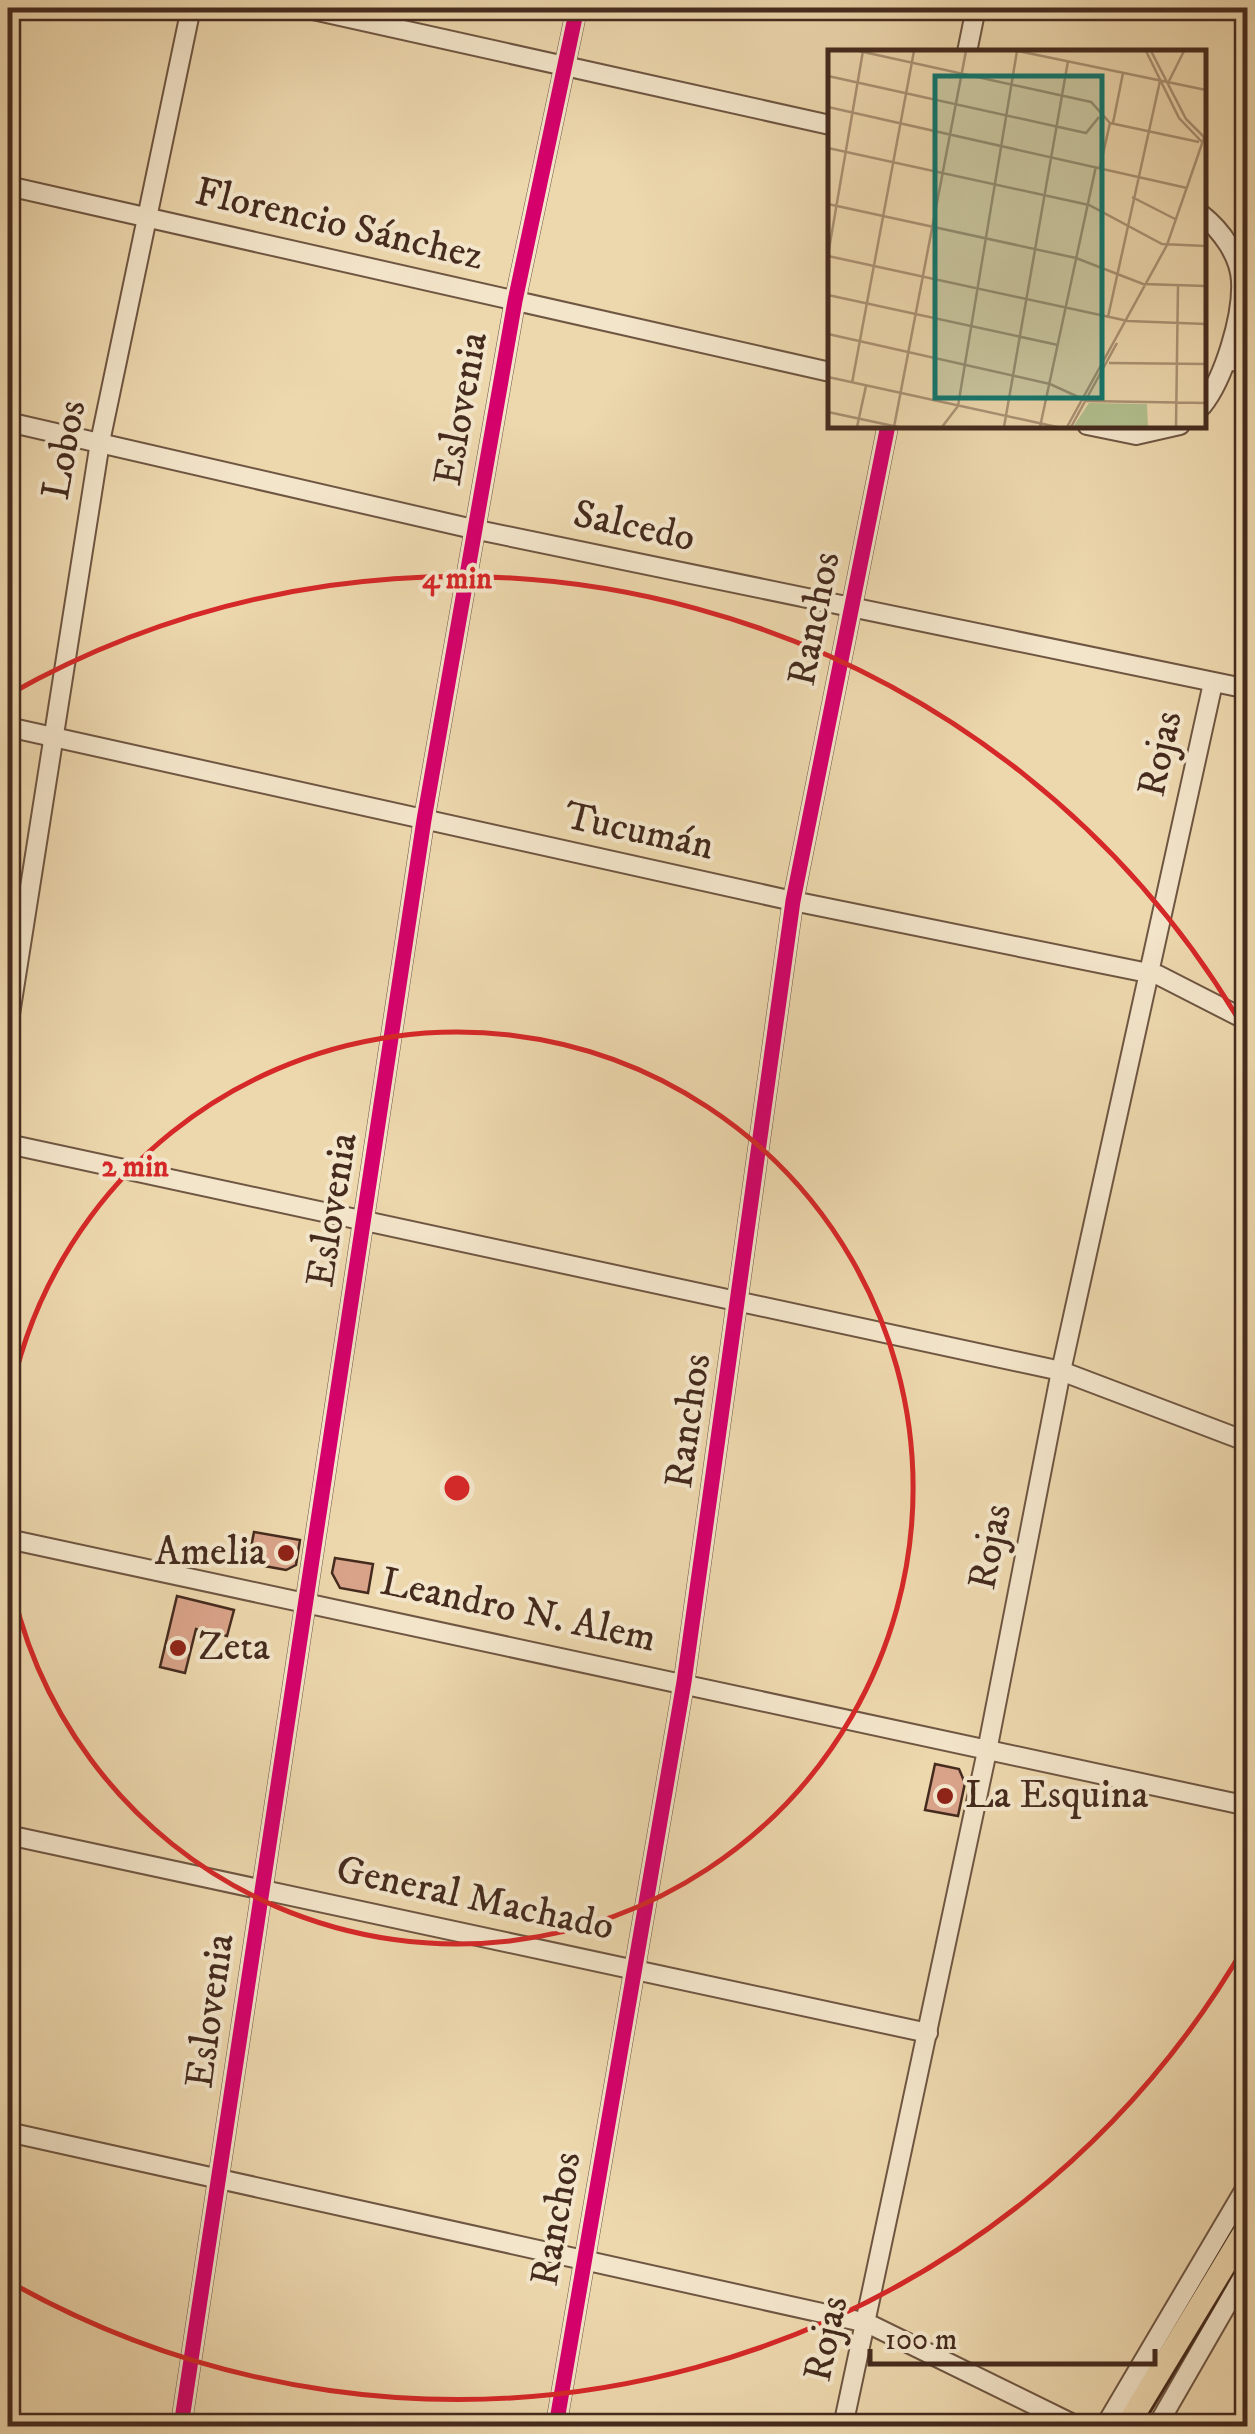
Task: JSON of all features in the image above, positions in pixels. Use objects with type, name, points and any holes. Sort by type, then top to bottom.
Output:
[{"type":"main road","points":[[1128,2424],[1248,2226]]},
{"type":"street","name":"Lobos","points":[[8,1028],[100,442],[191,8]]},
{"type":"street","points":[[304,8],[828,125]]},
{"type":"street","name":"Eslovenia","points":[[181,2426],[424,820],[515,301],[578,8]]},
{"type":"street","points":[[967,50],[976,8]]},
{"type":"street","name":"Florencio Sánchez","points":[[8,186],[828,372]]},
{"type":"street","points":[[1205,218],[1224,237],[1235,260],[1241,281],[1242,311],[1219,383],[1205,402]]},
{"type":"street","points":[[1227,360],[1248,364]]},
{"type":"street","name":"Salcedo","points":[[8,422],[473,529],[1213,682],[1247,684]]},
{"type":"street","name":"Ranchos","points":[[556,2426],[684,1682],[793,902],[887,428]]},
{"type":"street","points":[[1102,428],[1136,435],[1167,428]]},
{"type":"street","name":"Rojas","points":[[843,2426],[987,1752],[1061,1371],[1213,682]]},
{"type":"street","name":"Tucumán","points":[[8,727],[793,902],[1149,972],[1248,1021]]},
{"type":"street","points":[[8,1144],[1061,1371],[1248,1442]]},
{"type":"street","name":"Leandro N. Alem","points":[[8,1539],[1248,1806]]},
{"type":"street","name":"General Machado","points":[[8,1835],[928,2033]]},
{"type":"street","points":[[8,2132],[867,2322],[1078,2426]]},
{"type":"street","points":[[1105,2426],[1248,2184]]},
{"type":"street","points":[[1157,2426],[1248,2268]]},
{"type":"building","points":[[254,1532],[300,1540],[296,1565],[286,1570],[248,1563]]},
{"type":"building","points":[[335,1558],[373,1564],[368,1593],[340,1588],[332,1573]]},
{"type":"building","name":"Zeta","points":[[177,1596],[234,1610],[227,1636],[196,1629],[185,1673],[160,1667]]},
{"type":"building","name":"La Esquina","points":[[935,1764],[959,1769],[965,1783],[958,1816],[925,1810]]},
{"type":"cycle path","points":[[181,2426],[424,820],[515,301],[577,8]]},
{"type":"cycle path","points":[[556,2426],[684,1682],[793,901],[887,428]]},
{"type":"place","name":"Amelia","points":[[286,1553]]},
{"type":"place","name":"Zeta","points":[[178,1648]]},
{"type":"place","name":"La Esquina","points":[[945,1796]]}]
